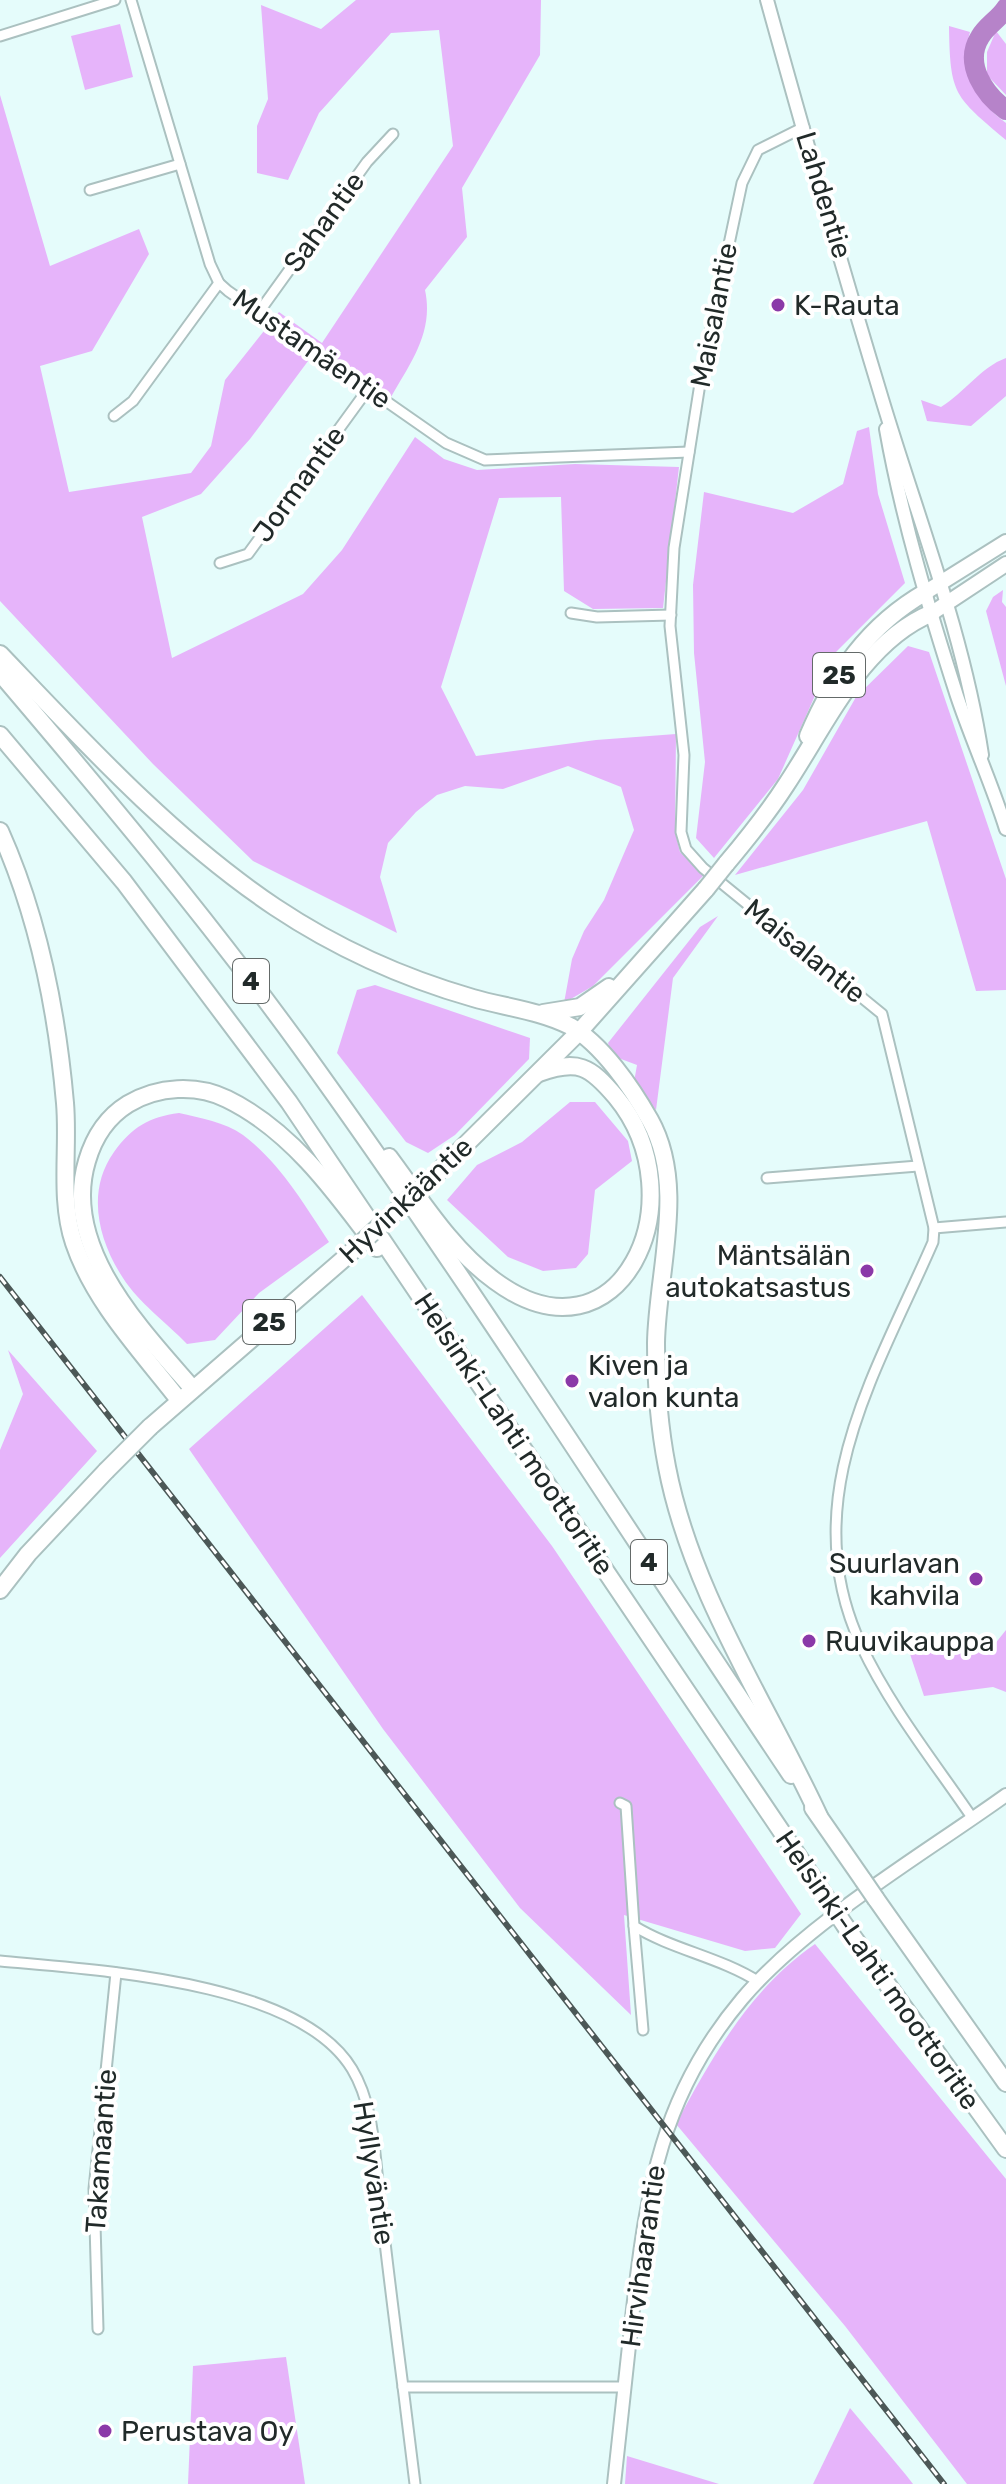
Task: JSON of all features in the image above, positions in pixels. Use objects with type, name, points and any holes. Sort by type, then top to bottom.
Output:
[{"type":"highway","name":"Hyvinkääntie","points":[[786,785],[839,674],[867,635],[901,606],[933,588]]},
{"type":"highway","name":"Hyvinkääntie","points":[[0,1590],[28,1554],[150,1427],[435,1175],[579,1032],[726,864],[786,785],[830,716],[881,647],[940,609]]},
{"type":"highway","points":[[0,654],[140,798],[197,850],[278,909],[386,967],[471,998],[554,1020],[579,1032],[598,1050],[629,1090],[650,1121],[664,1158],[667,1201],[656,1342],[657,1392],[668,1471],[679,1514],[713,1604],[819,1816]]},
{"type":"highway","name":"Helsinki-Lahti moottoritie","points":[[0,673],[153,855],[300,1048],[488,1320],[819,1816],[1006,2083]]},
{"type":"highway","name":"Helsinki-Lahti moottoritie","points":[[0,735],[124,882],[244,1040],[360,1203],[846,1927],[1006,2149]]},
{"type":"highway","points":[[0,831],[29,912],[55,1015],[65,1106],[68,1215],[73,1240],[84,1268],[112,1313],[179,1400]]},
{"type":"highway","points":[[524,1012],[551,1014],[580,1007],[650,953]]},
{"type":"highway","points":[[300,1048],[473,1261],[492,1280],[525,1300],[565,1308],[602,1296],[625,1275],[636,1259],[650,1220],[652,1178],[638,1130],[606,1085],[581,1066],[559,1066],[539,1073]]},
{"type":"highway","points":[[192,1388],[118,1294],[95,1255],[81,1196],[91,1145],[119,1109],[139,1097],[185,1088],[228,1099],[254,1115],[300,1154],[352,1214],[493,1404]]},
{"type":"main road","name":"Lahdentie","points":[[767,0],[879,390],[896,488],[940,609],[958,699],[982,755],[1006,829]]},
{"type":"main road","points":[[933,588],[1006,542]]},
{"type":"main road","points":[[940,609],[1006,564]]},
{"type":"main road","name":"Hirvihaarantie","points":[[614,2484],[643,2226],[658,2150],[697,2063],[742,1999],[806,1939],[1006,1795]]},
{"type":"street","points":[[0,36],[115,0]]},
{"type":"street","name":"Mustamäentie","points":[[131,0],[219,283],[446,443],[485,460],[689,452]]},
{"type":"street","name":"Maisalantie","points":[[804,127],[758,150],[742,183],[689,452],[674,548],[671,615],[684,755],[681,832],[686,849],[882,1014],[934,1228]]},
{"type":"street","name":"Sahantie","points":[[259,312],[367,162],[393,134]]},
{"type":"street","points":[[90,190],[180,164]]},
{"type":"street","points":[[114,416],[133,401],[219,283]]},
{"type":"street","name":"Jormantie","points":[[220,563],[248,554],[368,389]]},
{"type":"street","points":[[571,613],[597,617],[671,615]]},
{"type":"street","points":[[767,1178],[918,1166]]},
{"type":"street","points":[[973,1819],[882,1686],[860,1644],[836,1563],[836,1501],[851,1434],[933,1242],[934,1228],[1006,1222]]},
{"type":"street","points":[[620,1803],[626,1806],[643,2030]]},
{"type":"street","points":[[634,1926],[656,1939],[730,1965],[759,1982]]},
{"type":"street","name":"Hyllyväntie","points":[[0,1961],[193,1984],[263,2007],[305,2027],[333,2046],[351,2068],[369,2112],[415,2484]]},
{"type":"street","name":"Takamaantie","points":[[98,2329],[94,2189],[116,1973]]},
{"type":"street","points":[[403,2387],[623,2387]]},
{"type":"shaded area","points":[[356,0],[541,0],[540,55],[462,188],[467,237],[425,290],[426,320],[419,346],[391,397],[317,349],[250,439],[201,494],[142,517],[172,658],[303,594],[342,550],[415,437],[444,459],[477,470],[575,464],[679,467],[663,608],[593,609],[564,591],[561,497],[499,498],[441,687],[476,756],[596,740],[676,734],[675,832],[680,852],[703,876],[593,986],[564,1003],[572,959],[584,931],[604,900],[634,830],[621,787],[568,766],[503,789],[465,786],[437,795],[416,812],[388,843],[380,877],[397,933],[253,861],[153,764],[0,601],[0,95],[50,266],[139,229],[149,254],[92,351],[40,366],[69,492],[191,473],[211,446],[225,380],[279,312],[322,343],[453,146],[439,30],[391,33],[319,113],[288,180],[257,173],[257,126],[268,99],[261,5],[321,29]]},
{"type":"shaded area","points":[[120,24],[133,77],[85,90],[71,36]]},
{"type":"shaded area","points":[[949,26],[970,32],[966,59],[972,83],[986,105],[1006,123],[1006,140],[965,103],[958,92],[951,67]]},
{"type":"shaded area","points":[[996,31],[1006,44],[1006,95],[987,75],[987,52]]},
{"type":"shaded area","points":[[1006,358],[1006,396],[971,426],[927,421],[921,400],[941,407],[989,367]]},
{"type":"shaded area","points":[[869,427],[878,494],[905,583],[833,655],[778,779],[714,858],[696,838],[705,762],[694,653],[693,585],[704,492],[793,513],[843,484],[857,431]]},
{"type":"shaded area","points":[[1003,590],[1002,602],[1006,607],[1006,686],[986,611],[993,597]]},
{"type":"shaded area","points":[[908,646],[929,652],[1006,879],[1006,990],[976,991],[927,821],[735,875],[803,790],[856,697]]},
{"type":"shaded area","points":[[718,916],[673,978],[656,1110],[634,1082],[637,1065],[613,1056],[608,1043],[700,927]]},
{"type":"shaded area","points":[[375,985],[530,1038],[529,1059],[455,1135],[428,1153],[406,1142],[337,1053],[357,990]]},
{"type":"shaded area","points":[[570,1102],[595,1102],[628,1141],[632,1161],[595,1190],[588,1254],[576,1268],[543,1271],[508,1257],[447,1200],[477,1165],[522,1142]]},
{"type":"shaded area","points":[[179,1113],[228,1127],[256,1146],[290,1185],[329,1242],[259,1293],[215,1340],[187,1344],[123,1278],[107,1248],[98,1199],[105,1167],[128,1136],[150,1121]]},
{"type":"shaded area","points":[[362,1295],[552,1546],[801,1914],[775,1948],[745,1951],[624,1915],[631,2015],[520,1908],[383,1729],[189,1449]]},
{"type":"shaded area","points":[[8,1350],[97,1451],[0,1558],[0,1450],[23,1394]]},
{"type":"shaded area","points":[[1006,1630],[1006,1692],[993,1687],[924,1696],[908,1648],[960,1637],[990,1650]]},
{"type":"shaded area","points":[[815,1944],[1006,2179],[1006,2484],[967,2484],[845,2326],[676,2124],[719,2049],[752,2003],[792,1962]]},
{"type":"shaded area","points":[[286,2357],[305,2484],[188,2484],[193,2366]]},
{"type":"shaded area","points":[[850,2408],[906,2475],[913,2484],[813,2484]]},
{"type":"shaded area","points":[[627,2456],[719,2484],[625,2484]]},
{"type":"waterway","points":[[1006,8],[980,37],[974,58],[984,87],[1006,110]]},
{"type":"railway","points":[[0,1277],[944,2484]]},
{"type":"place","name":"K-Rauta","points":[[778,305]]},
{"type":"place","name":"Mäntsälän autokatsastus","points":[[867,1271]]},
{"type":"place","name":"Kiven ja valon kunta","points":[[572,1381]]},
{"type":"place","name":"Suurlavan kahvila","points":[[976,1579]]},
{"type":"place","name":"Ruuvikauppa","points":[[809,1641]]},
{"type":"place","name":"Perustava Oy","points":[[105,2431]]}]
